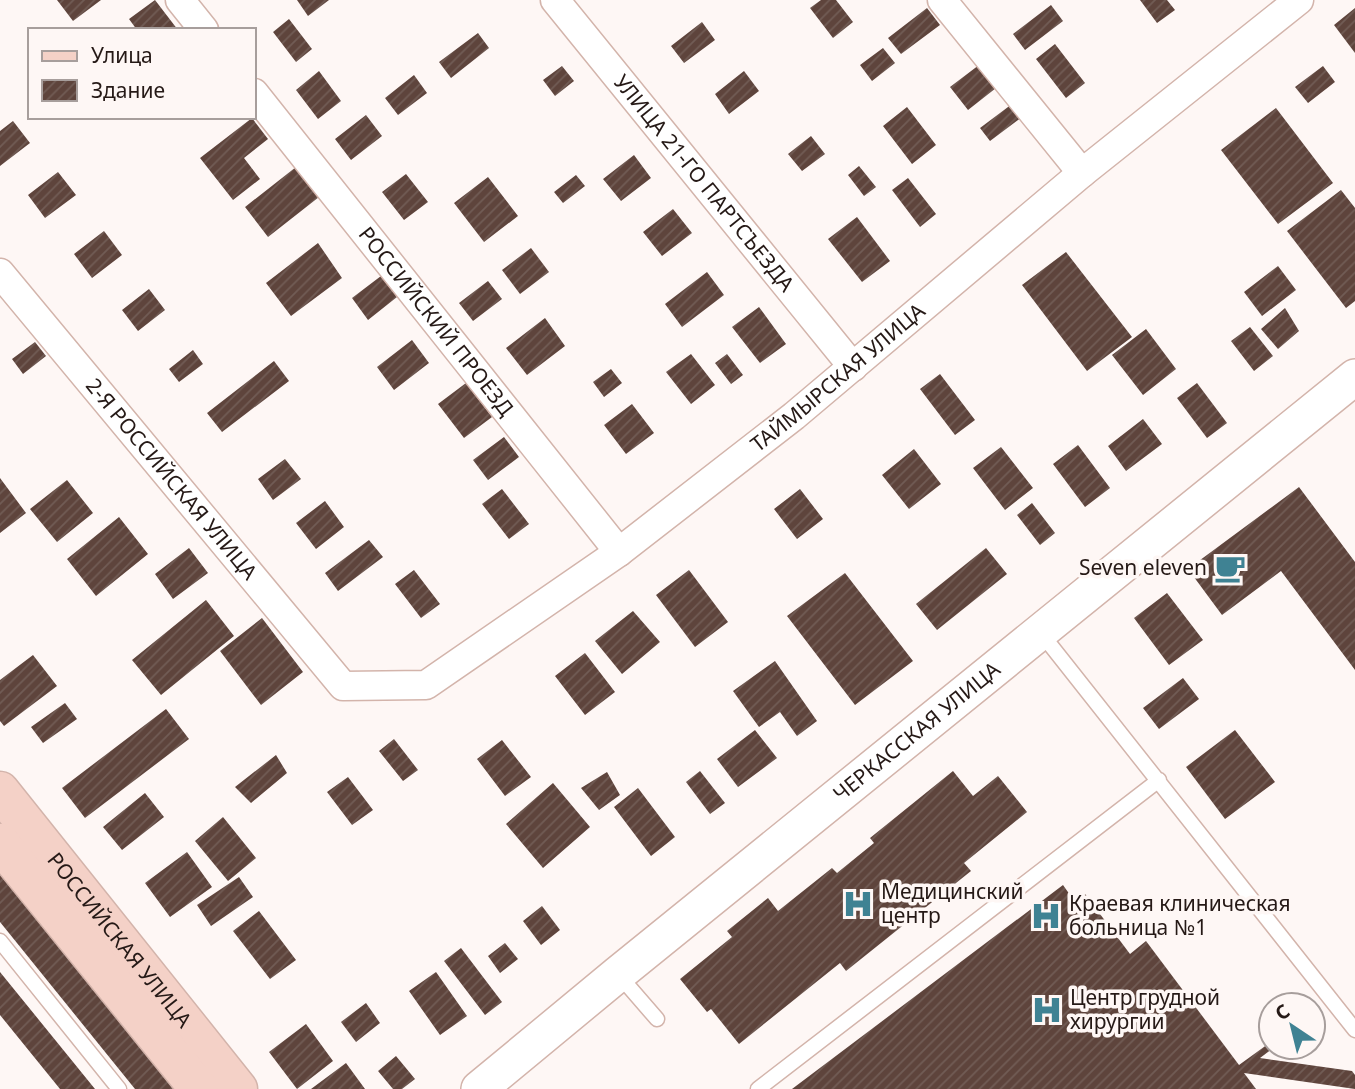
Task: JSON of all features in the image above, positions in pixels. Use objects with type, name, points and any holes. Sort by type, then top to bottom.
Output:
[{"type":"main road","name":"РОССИЙСКАЯ УЛИЦА","points":[[0,791],[238,1089]]},
{"type":"main road","name":"РОССИЙСКАЯ УЛИЦА","points":[[0,843],[199,1089]]},
{"type":"street","points":[[180,0],[202,28]]},
{"type":"street","name":"УЛИЦА 21-ГО ПАРТСЪЕЗДА","points":[[555,0],[853,367]]},
{"type":"street","points":[[942,0],[1082,173]]},
{"type":"street","name":"ТАЙМЫРСКАЯ УЛИЦА","points":[[343,686],[426,685],[619,552],[794,416],[1082,173],[1299,0]]},
{"type":"street","name":"РОССИЙСКИЙ ПРОЕЗД","points":[[256,96],[619,552]]},
{"type":"street","name":"2-Я РОССИЙСКАЯ УЛИЦА","points":[[0,273],[343,686]]},
{"type":"street","name":"ЧЕРКАССКАЯ УЛИЦА","points":[[479,1089],[1353,382]]},
{"type":"lane","points":[[1041,633],[1355,1030]]},
{"type":"lane","points":[[758,1089],[1159,780]]},
{"type":"lane","points":[[0,941],[118,1089]]},
{"type":"lane","points":[[618,974],[657,1019]]},
{"type":"building","points":[[57,0],[101,0],[73,21]]},
{"type":"building","points":[[155,0],[176,28],[136,28],[129,19]]},
{"type":"building","points":[[297,0],[329,0],[308,16]]},
{"type":"building","points":[[821,0],[836,0],[853,22],[833,38],[810,8]]},
{"type":"building","points":[[1140,0],[1167,0],[1175,10],[1157,23]]},
{"type":"building","points":[[1051,5],[1063,21],[1025,50],[1013,34]]},
{"type":"building","points":[[927,8],[940,25],[901,54],[888,38]]},
{"type":"building","points":[[1355,8],[1355,53],[1334,25]]},
{"type":"building","points":[[289,19],[312,49],[296,62],[273,32]]},
{"type":"building","points":[[702,22],[715,40],[684,63],[671,46]]},
{"type":"building","points":[[478,33],[489,48],[451,78],[439,62]]},
{"type":"building","points":[[1055,44],[1085,83],[1066,98],[1036,59]]},
{"type":"building","points":[[883,48],[895,63],[872,81],[860,65]]},
{"type":"building","points":[[979,65],[996,88],[968,110],[950,87]]},
{"type":"building","points":[[562,66],[574,81],[555,96],[543,80]]},
{"type":"building","points":[[1323,66],[1335,82],[1308,103],[1295,87]]},
{"type":"building","points":[[319,71],[341,101],[318,119],[296,90]]},
{"type":"building","points":[[744,71],[759,91],[729,114],[715,94]]},
{"type":"building","points":[[414,75],[427,93],[398,115],[385,98]]},
{"type":"building","points":[[1012,104],[1022,117],[990,141],[980,128]]},
{"type":"building","points":[[907,107],[936,145],[912,164],[883,126]]},
{"type":"building","points":[[1276,108],[1333,183],[1278,224],[1221,150]]},
{"type":"building","points":[[366,115],[382,136],[351,160],[335,139]]},
{"type":"building","points":[[251,119],[268,139],[244,158],[260,179],[233,200],[200,158]]},
{"type":"building","points":[[13,121],[30,143],[0,166],[0,131]]},
{"type":"building","points":[[811,136],[825,154],[802,171],[788,154]]},
{"type":"building","points":[[634,155],[651,178],[621,201],[603,179]]},
{"type":"building","points":[[859,166],[876,187],[864,196],[848,175]]},
{"type":"building","points":[[296,167],[319,197],[268,237],[245,207]]},
{"type":"building","points":[[58,172],[76,195],[45,218],[28,195]]},
{"type":"building","points":[[406,174],[428,202],[404,220],[382,192]]},
{"type":"building","points":[[576,175],[585,186],[563,203],[554,192]]},
{"type":"building","points":[[488,177],[518,216],[484,242],[454,203]]},
{"type":"building","points":[[908,178],[936,214],[920,227],[892,190]]},
{"type":"building","points":[[1341,190],[1355,208],[1355,301],[1346,308],[1287,231]]},
{"type":"building","points":[[673,209],[692,233],[662,256],[643,232]]},
{"type":"building","points":[[857,217],[890,261],[862,282],[828,239]]},
{"type":"building","points":[[104,231],[122,255],[92,278],[74,254]]},
{"type":"building","points":[[318,243],[342,278],[291,316],[266,283]]},
{"type":"building","points":[[531,248],[549,272],[520,294],[502,270]]},
{"type":"building","points":[[1066,252],[1132,337],[1087,371],[1022,285]]},
{"type":"building","points":[[1278,266],[1296,290],[1262,316],[1244,292]]},
{"type":"building","points":[[707,272],[724,295],[682,327],[665,304]]},
{"type":"building","points":[[381,276],[397,297],[368,320],[352,298]]},
{"type":"building","points":[[488,281],[502,299],[473,321],[459,303]]},
{"type":"building","points":[[149,289],[165,310],[138,331],[122,310]]},
{"type":"building","points":[[759,307],[786,344],[760,363],[732,327]]},
{"type":"building","points":[[1285,308],[1299,331],[1278,349],[1261,329]]},
{"type":"building","points":[[545,318],[565,346],[527,375],[506,348]]},
{"type":"building","points":[[1250,327],[1273,356],[1254,371],[1231,341]]},
{"type":"building","points":[[1146,329],[1176,369],[1143,395],[1112,355]]},
{"type":"building","points":[[412,340],[429,363],[394,390],[377,367]]},
{"type":"building","points":[[35,342],[46,356],[23,374],[12,359]]},
{"type":"building","points":[[193,350],[203,364],[179,382],[169,369]]},
{"type":"building","points":[[691,354],[715,385],[691,404],[666,372]]},
{"type":"building","points":[[727,354],[743,375],[731,384],[715,363]]},
{"type":"building","points":[[274,361],[289,381],[222,432],[207,413]]},
{"type":"building","points":[[611,369],[622,383],[604,397],[593,382]]},
{"type":"building","points":[[940,374],[975,420],[955,435],[920,389]]},
{"type":"building","points":[[466,383],[492,417],[464,438],[438,404]]},
{"type":"building","points":[[1197,383],[1227,423],[1207,438],[1177,398]]},
{"type":"building","points":[[632,404],[654,433],[626,454],[604,425]]},
{"type":"building","points":[[1143,419],[1162,444],[1126,471],[1108,446]]},
{"type":"building","points":[[504,437],[519,457],[488,480],[473,460]]},
{"type":"building","points":[[1078,445],[1110,488],[1085,507],[1053,464]]},
{"type":"building","points":[[1001,447],[1033,488],[1005,510],[973,468]]},
{"type":"building","points":[[914,449],[941,484],[909,509],[882,475]]},
{"type":"building","points":[[285,459],[301,479],[273,500],[258,479]]},
{"type":"building","points":[[0,478],[26,513],[0,533]]},
{"type":"building","points":[[67,480],[93,513],[57,542],[30,509]]},
{"type":"building","points":[[1299,487],[1355,562],[1355,670],[1281,571],[1222,615],[1188,569]]},
{"type":"building","points":[[502,489],[529,524],[509,539],[482,504]]},
{"type":"building","points":[[800,489],[823,519],[797,539],[774,509]]},
{"type":"building","points":[[325,501],[344,527],[316,549],[296,523]]},
{"type":"building","points":[[1032,503],[1055,533],[1040,545],[1017,515]]},
{"type":"building","points":[[119,517],[148,554],[96,596],[67,559]]},
{"type":"building","points":[[369,540],[383,557],[338,591],[325,573]]},
{"type":"building","points":[[189,548],[208,573],[173,599],[155,574]]},
{"type":"building","points":[[986,548],[1007,574],[937,630],[916,604]]},
{"type":"building","points":[[414,570],[440,604],[421,618],[395,584]]},
{"type":"building","points":[[689,570],[728,622],[695,647],[656,595]]},
{"type":"building","points":[[845,573],[913,661],[855,705],[787,616]]},
{"type":"building","points":[[1167,593],[1203,640],[1169,665],[1134,618]]},
{"type":"building","points":[[206,600],[234,636],[161,695],[132,660]]},
{"type":"building","points":[[633,611],[660,642],[622,674],[595,641]]},
{"type":"building","points":[[262,618],[303,672],[261,705],[220,651]]},
{"type":"building","points":[[585,653],[615,692],[585,715],[555,676]]},
{"type":"building","points":[[33,655],[57,686],[4,726],[0,721],[0,680]]},
{"type":"building","points":[[775,661],[817,721],[797,736],[780,712],[759,727],[733,691]]},
{"type":"building","points":[[1183,678],[1199,699],[1159,729],[1143,708]]},
{"type":"building","points":[[65,703],[77,719],[43,743],[31,727]]},
{"type":"building","points":[[166,709],[189,739],[85,818],[62,788]]},
{"type":"building","points":[[755,730],[777,758],[738,787],[717,759]]},
{"type":"building","points":[[1235,730],[1275,782],[1225,819],[1186,767]]},
{"type":"building","points":[[394,739],[418,770],[403,781],[379,751]]},
{"type":"building","points":[[502,740],[531,777],[505,796],[477,759]]},
{"type":"building","points":[[276,755],[287,773],[251,803],[235,787]]},
{"type":"building","points":[[700,771],[725,803],[710,814],[686,782]]},
{"type":"building","name":"Медицинский центр","points":[[953,771],[973,796],[998,776],[1027,812],[964,863],[971,871],[846,971],[840,963],[739,1044],[711,1009],[707,1012],[680,979],[732,937],[727,931],[768,898],[778,911],[832,868],[837,873],[874,843],[870,838]]},
{"type":"building","points":[[607,772],[620,795],[599,810],[581,788]]},
{"type":"building","points":[[348,777],[373,810],[352,825],[327,792]]},
{"type":"building","points":[[553,783],[590,827],[543,868],[506,824]]},
{"type":"building","points":[[638,788],[675,837],[651,856],[614,807]]},
{"type":"building","points":[[145,793],[164,817],[122,850],[103,827]]},
{"type":"building","points":[[223,817],[256,858],[228,881],[195,841]]},
{"type":"building","points":[[187,852],[212,887],[170,917],[145,883]]},
{"type":"building","points":[[0,872],[174,1089],[135,1089],[0,922]]},
{"type":"building","points":[[239,877],[253,897],[211,926],[197,905]]},
{"type":"building","name":"Центр грудной хирургии","points":[[1063,885],[1075,902],[1085,894],[1130,954],[1146,941],[1239,1065],[1257,1052],[1257,1061],[1281,1061],[1352,1071],[1355,1075],[1355,1089],[1244,1073],[1256,1089],[792,1089]]},
{"type":"building","points":[[542,906],[560,930],[541,945],[523,921]]},
{"type":"building","points":[[259,911],[296,960],[270,979],[233,931]]},
{"type":"building","points":[[505,943],[518,959],[500,973],[488,956]]},
{"type":"building","points":[[461,948],[502,1002],[485,1015],[444,961]]},
{"type":"building","points":[[0,972],[95,1089],[60,1089],[0,1015]]},
{"type":"building","points":[[436,972],[467,1016],[440,1035],[409,991]]},
{"type":"building","points":[[366,1003],[380,1023],[356,1042],[341,1022]]},
{"type":"building","points":[[306,1024],[333,1061],[297,1089],[269,1052]]},
{"type":"building","points":[[396,1056],[415,1079],[402,1089],[393,1089],[378,1071]]},
{"type":"building","points":[[346,1063],[365,1089],[311,1089]]},
{"type":"place","name":"Seven eleven","points":[[1230,568]]},
{"type":"place","name":"Медицинский центр","points":[[858,904]]},
{"type":"place","name":"Краевая клиническая больница №1","points":[[1046,916]]},
{"type":"place","name":"Центр грудной хирургии","points":[[1047,1010]]}]
